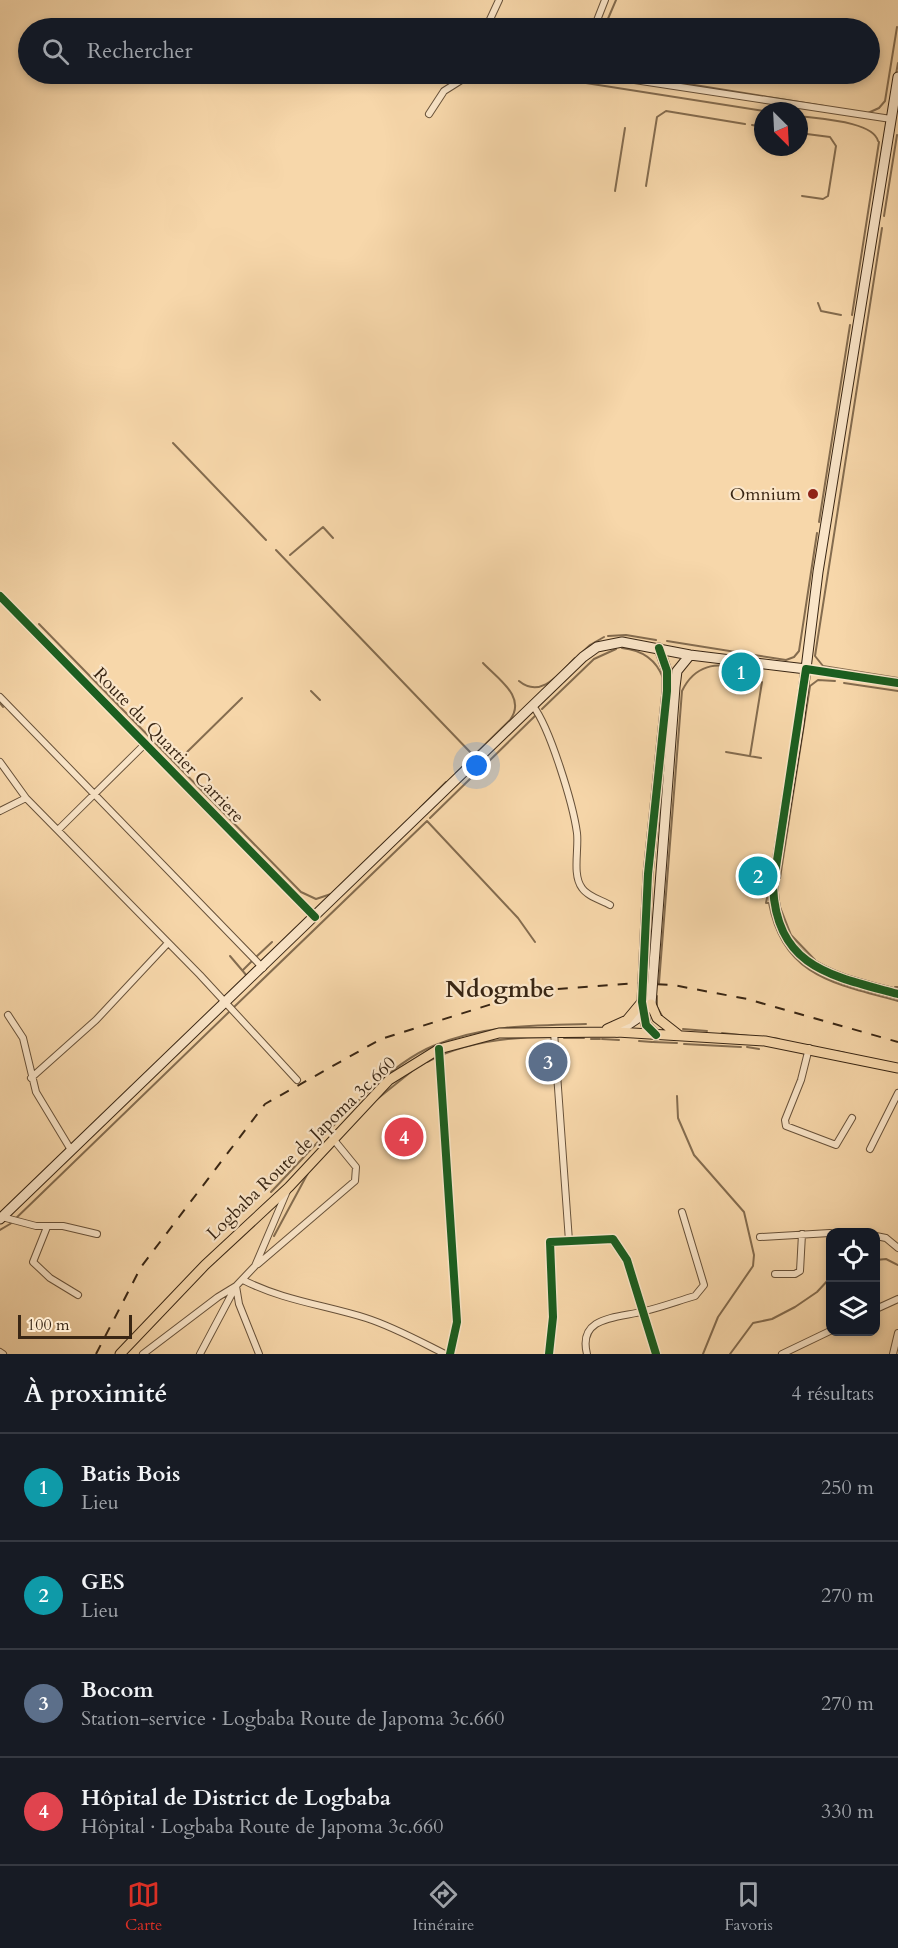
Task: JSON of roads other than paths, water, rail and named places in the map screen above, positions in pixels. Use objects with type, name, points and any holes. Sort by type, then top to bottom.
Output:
[{"type":"main road","points":[[898,77],[818,572],[806,669],[774,873],[774,906],[780,928],[805,961],[821,971],[898,994]]},
{"type":"main road","points":[[1,1218],[597,647],[622,642],[690,654],[806,669]]},
{"type":"main road","points":[[659,648],[667,671],[667,691],[648,874],[646,1003],[657,1018],[680,1036]]},
{"type":"main road","points":[[657,1035],[646,1025],[643,1014],[646,1003],[677,671],[690,654]]},
{"type":"main road","points":[[597,1032],[627,1020],[646,1003]]},
{"type":"main road","points":[[617,1032],[643,1014]]},
{"type":"main road","name":"Logbaba Route de Japoma 3c.660","points":[[120,1354],[205,1265],[289,1187],[389,1080],[439,1049],[499,1033],[617,1032],[765,1041],[898,1068]]},
{"type":"street","points":[[491,18],[499,0]]},
{"type":"street","points":[[598,18],[605,0]]},
{"type":"street","points":[[429,114],[444,92],[456,84]]},
{"type":"street","points":[[661,84],[891,119]]},
{"type":"street","name":"Route du Quartier Carriere","points":[[0,596],[37,631],[315,917]]},
{"type":"street","points":[[806,669],[898,683]]},
{"type":"street","points":[[0,697],[263,968]]},
{"type":"street","points":[[533,706],[546,727],[574,816],[577,835],[578,882],[586,892],[610,905]]},
{"type":"street","points":[[58,830],[145,744]]},
{"type":"street","points":[[0,762],[26,798],[168,943],[297,1080]]},
{"type":"street","points":[[0,811],[26,798]]},
{"type":"street","points":[[31,1078],[96,1020],[168,943]]},
{"type":"street","points":[[8,1015],[23,1038],[36,1092],[71,1150]]},
{"type":"street","points":[[554,1031],[569,1241]]},
{"type":"street","points":[[808,1048],[801,1080],[785,1120],[786,1126],[836,1146],[852,1118]]},
{"type":"street","points":[[439,1049],[457,1322],[450,1354]]},
{"type":"street","points":[[870,1149],[898,1093]]},
{"type":"street","points":[[143,1354],[236,1286],[255,1266],[355,1181],[356,1167],[334,1140]]},
{"type":"street","points":[[255,1266],[289,1187]]},
{"type":"street","points":[[587,1354],[585,1345],[587,1334],[594,1325],[609,1318],[644,1312],[695,1296],[704,1285],[682,1212]]},
{"type":"street","points":[[1,1218],[47,1227],[73,1227],[97,1234]]},
{"type":"street","points":[[47,1227],[33,1259],[34,1265],[78,1294]]},
{"type":"street","points":[[760,1237],[826,1233]]},
{"type":"street","points":[[775,1274],[795,1274],[800,1271],[802,1234]]},
{"type":"street","points":[[880,1237],[886,1238],[898,1248]]},
{"type":"street","points":[[549,1354],[553,1317],[550,1242],[613,1239],[627,1260],[656,1354]]},
{"type":"street","points":[[243,1280],[272,1293],[364,1318],[398,1330],[445,1354]]},
{"type":"street","points":[[200,1354],[236,1286]]},
{"type":"street","points":[[236,1286],[238,1304],[259,1354]]},
{"type":"street","points":[[880,1307],[898,1299]]},
{"type":"street","points":[[782,1354],[826,1333]]},
{"type":"street","points":[[893,1354],[898,1333]]},
{"type":"waterway","points":[[608,18],[616,0]]},
{"type":"waterway","points":[[868,113],[879,108],[885,101],[897,27]]},
{"type":"waterway","points":[[896,74],[898,63]]},
{"type":"waterway","points":[[592,84],[754,109]]},
{"type":"waterway","points":[[689,84],[824,106]]},
{"type":"waterway","points":[[646,186],[657,117],[666,111],[745,124]]},
{"type":"waterway","points":[[808,117],[856,125],[874,134],[878,141]]},
{"type":"waterway","points":[[615,191],[625,128]]},
{"type":"waterway","points":[[802,196],[823,199],[828,196],[836,146],[830,137],[808,134]]},
{"type":"waterway","points":[[884,216],[897,135]]},
{"type":"waterway","points":[[852,315],[879,142]]},
{"type":"waterway","points":[[882,228],[815,656],[823,666],[898,678]]},
{"type":"waterway","points":[[818,303],[821,311],[841,315]]},
{"type":"waterway","points":[[819,522],[850,325]]},
{"type":"waterway","points":[[173,443],[266,540]]},
{"type":"waterway","points":[[290,555],[323,527],[333,538]]},
{"type":"waterway","points":[[667,641],[786,660],[794,657],[799,651],[817,533]]},
{"type":"waterway","points":[[276,550],[471,753]]},
{"type":"waterway","points":[[39,624],[301,892],[316,899],[331,894]]},
{"type":"waterway","points":[[608,636],[626,635],[656,640]]},
{"type":"waterway","points":[[578,656],[590,645],[604,637]]},
{"type":"waterway","points":[[622,648],[647,657],[660,671],[663,678]]},
{"type":"waterway","points":[[542,709],[594,659],[616,649]]},
{"type":"waterway","points":[[519,681],[527,686],[542,686],[556,677],[575,658]]},
{"type":"waterway","points":[[456,773],[510,720],[514,712],[513,696],[503,682],[483,663]]},
{"type":"waterway","points":[[659,983],[682,691],[693,675],[707,667],[723,665],[742,667]]},
{"type":"waterway","points":[[780,878],[810,686],[818,680],[835,681]]},
{"type":"waterway","points":[[750,756],[762,682]]},
{"type":"waterway","points":[[844,683],[898,691]]},
{"type":"waterway","points":[[311,691],[320,700]]},
{"type":"waterway","points":[[186,753],[242,698]]},
{"type":"waterway","points":[[0,703],[3,707]]},
{"type":"waterway","points":[[482,768],[537,714]]},
{"type":"waterway","points":[[726,752],[761,758]]},
{"type":"waterway","points":[[430,818],[473,776]]},
{"type":"waterway","points":[[420,808],[446,782]]},
{"type":"waterway","points":[[778,829],[784,787]]},
{"type":"waterway","points":[[233,1008],[427,821],[518,918],[535,942]]},
{"type":"waterway","points":[[769,888],[766,903],[769,903],[776,928],[786,947],[800,962],[834,982],[898,1001]]},
{"type":"waterway","points":[[780,907],[791,935],[815,960]]},
{"type":"waterway","points":[[256,957],[272,942]]},
{"type":"waterway","points":[[230,956],[247,976]]},
{"type":"waterway","points":[[243,970],[253,960]]},
{"type":"waterway","points":[[657,996],[657,1007],[662,1016]]},
{"type":"waterway","points":[[0,1230],[10,1224],[230,1011]]},
{"type":"waterway","points":[[271,1192],[348,1111],[391,1072],[412,1057],[452,1039],[489,1030],[586,1024]]},
{"type":"waterway","points":[[683,1029],[707,1031]]},
{"type":"waterway","points":[[722,1033],[749,1036]]},
{"type":"waterway","points":[[427,1062],[471,1045],[517,1038],[548,1037]]},
{"type":"waterway","points":[[564,1038],[584,1038]]},
{"type":"waterway","points":[[773,1038],[779,1039]]},
{"type":"waterway","points":[[591,1039],[600,1039]]},
{"type":"waterway","points":[[602,1039],[619,1040]]},
{"type":"waterway","points":[[639,1041],[652,1042]]},
{"type":"waterway","points":[[653,1042],[677,1043]]},
{"type":"waterway","points":[[684,1044],[741,1047]]},
{"type":"waterway","points":[[747,1047],[759,1049]]},
{"type":"waterway","points":[[836,1051],[845,1053]]},
{"type":"waterway","points":[[376,1100],[412,1071]]},
{"type":"waterway","points":[[677,1096],[678,1118],[694,1155],[744,1212],[754,1255],[753,1266],[718,1317],[703,1354]]},
{"type":"waterway","points":[[274,1236],[308,1173]]},
{"type":"waterway","points":[[880,1260],[886,1259],[898,1265]]},
{"type":"waterway","points":[[730,1354],[753,1323],[772,1319],[795,1307],[817,1292],[826,1282]]},
{"type":"railway","points":[[96,1354],[141,1267],[265,1104],[381,1039],[533,991],[637,983],[673,985],[747,999],[898,1042]]},
{"type":"place","name":"Omnium","points":[[813,494]]},
{"type":"place","name":"Batis Bois","points":[[741,672]]},
{"type":"place","name":"GES","points":[[758,876]]},
{"type":"place","name":"Bocom","points":[[548,1062]]},
{"type":"place","name":"Hôpital de District de Logbaba","points":[[404,1137]]},
{"type":"district","name":"Ndogmbe","points":[[500,989]]}]
